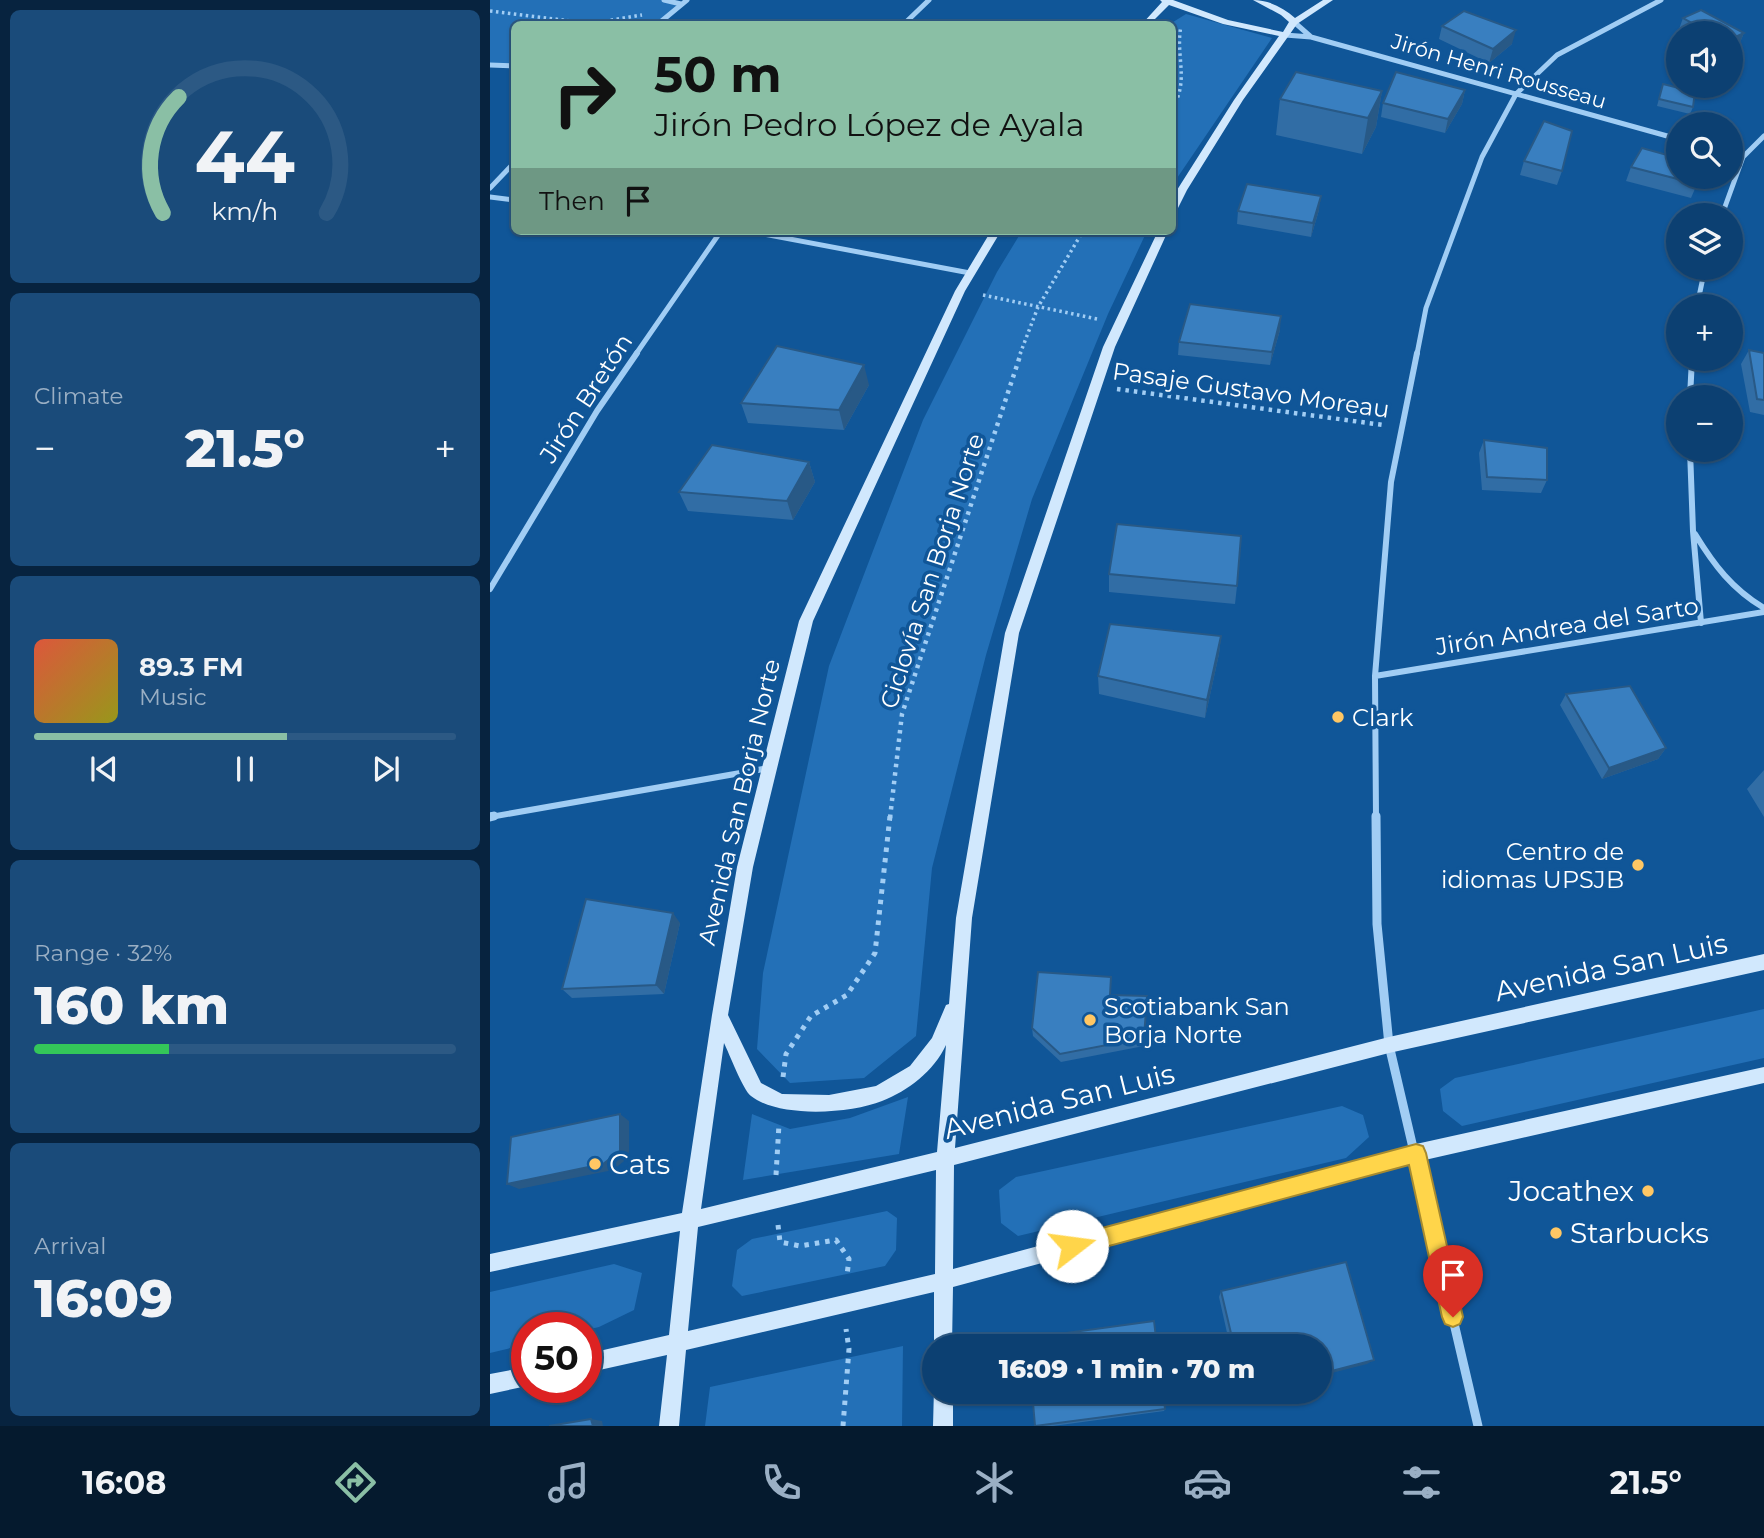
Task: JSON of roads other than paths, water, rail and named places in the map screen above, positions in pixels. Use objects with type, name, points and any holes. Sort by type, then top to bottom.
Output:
[{"type":"main road","name":"Jirón Henri Rousseau","points":[[1257,0],[1284,13],[1294,22]]},
{"type":"main road","points":[[1176,202],[1239,100],[1294,22],[1329,0]]},
{"type":"main road","name":"Jirón Henri Rousseau","points":[[1167,1],[1191,11],[1285,35]]},
{"type":"main road","points":[[1149,21],[1167,1]]},
{"type":"main road","name":"Avenida San Borja Norte","points":[[669,1426],[690,1220],[745,867],[806,621],[960,290],[994,235]]},
{"type":"main road","points":[[943,1334],[944,1159],[964,918],[1013,633],[1119,324],[1161,235]]},
{"type":"main road","name":"Avenida San Luis","points":[[490,1263],[690,1220],[944,1159],[1389,1045],[1764,962]]},
{"type":"main road","points":[[720,1015],[755,1089],[780,1102],[829,1103],[878,1094],[916,1072],[938,1044],[957,998]]},
{"type":"main road","points":[[602,1360],[943,1281],[1416,1153],[1764,1075]]},
{"type":"main road","points":[[490,1384],[511,1379]]},
{"type":"main road","points":[[943,1404],[943,1426]]},
{"type":"street","points":[[664,0],[681,4]]},
{"type":"street","points":[[661,21],[687,0]]},
{"type":"street","points":[[907,21],[929,0]]},
{"type":"street","points":[[1478,1426],[1389,1045],[1377,924],[1375,676],[1391,482],[1426,308],[1482,158],[1516,94],[1557,55],[1661,0]]},
{"type":"street","name":"Jirón Henri Rousseau","points":[[1294,22],[1311,37]]},
{"type":"street","name":"Jirón Henri Rousseau","points":[[1285,35],[1311,37],[1666,136]]},
{"type":"street","points":[[490,65],[511,66]]},
{"type":"street","points":[[1743,157],[1764,136]]},
{"type":"street","points":[[490,188],[511,166]]},
{"type":"street","points":[[490,197],[511,200]]},
{"type":"street","name":"Jirón Bretón","points":[[490,589],[597,411],[719,235]]},
{"type":"street","points":[[768,235],[970,273]]},
{"type":"street","points":[[1690,462],[1701,623]]},
{"type":"street","points":[[1693,531],[1725,582],[1740,596],[1764,610]]},
{"type":"street","name":"Jirón Andrea del Sarto","points":[[1375,676],[1701,623],[1764,610]]},
{"type":"street","points":[[490,817],[769,767]]},
{"type":"place","name":"Clark","points":[[1338,717]]},
{"type":"place","name":"Centro de idiomas UPSJB","points":[[1638,865]]},
{"type":"place","name":"Scotiabank San Borja Norte","points":[[1090,1020]]},
{"type":"place","name":"Cats","points":[[595,1164]]},
{"type":"place","name":"Jocathex","points":[[1648,1191]]},
{"type":"place","name":"Starbucks","points":[[1556,1233]]}]
